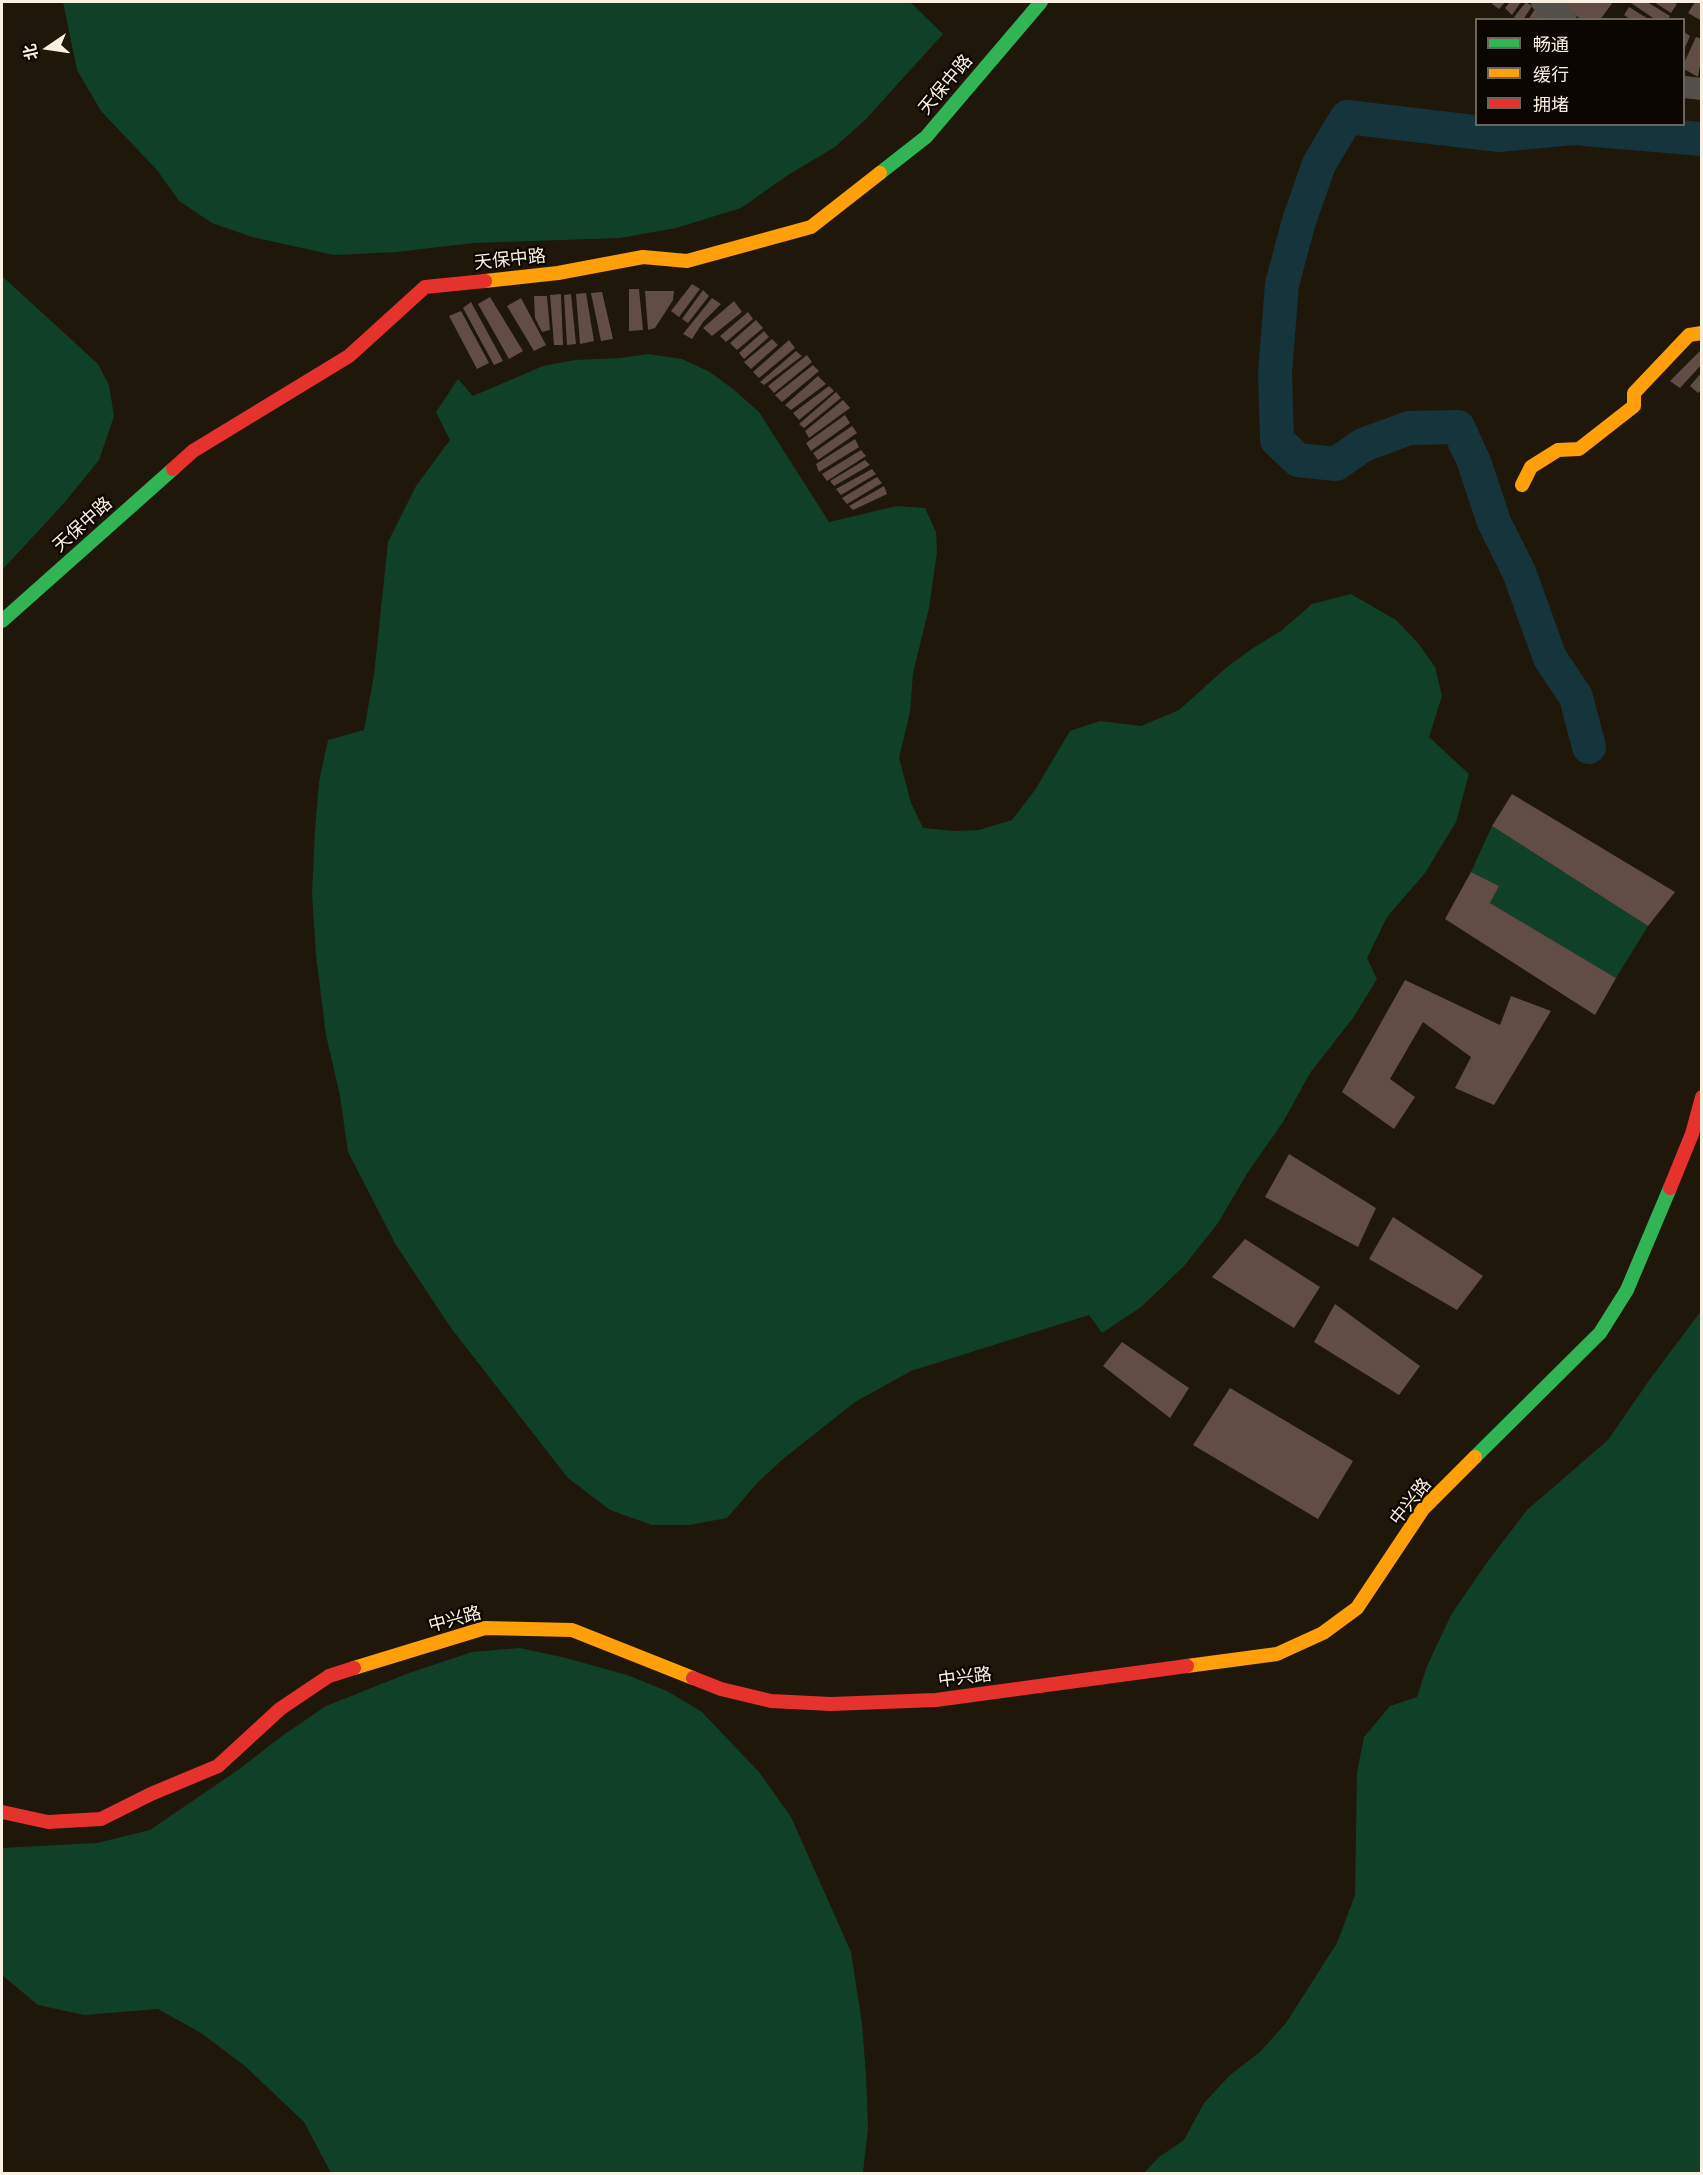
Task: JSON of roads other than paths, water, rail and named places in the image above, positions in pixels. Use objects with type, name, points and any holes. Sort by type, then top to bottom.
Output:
[{"type":"main road","name":"天保中路","points":[[2,621],[193,451],[349,356],[425,287],[558,273],[643,257],[687,261],[811,227],[926,137],[1041,2]]},
{"type":"main road","points":[[1522,485],[1531,467],[1558,450],[1579,449],[1634,406],[1634,393],[1689,335],[1701,333]]},
{"type":"main road","name":"中兴路","points":[[2,1812],[48,1822],[101,1819],[151,1794],[218,1766],[280,1709],[329,1676],[485,1628],[572,1630],[721,1689],[771,1701],[831,1704],[936,1700],[1277,1654],[1323,1633],[1357,1608],[1423,1509],[1600,1333],[1627,1290],[1692,1134],[1701,1097]]},
{"type":"street","points":[[1542,2],[1563,18]]},
{"type":"street","points":[[1685,87],[1701,89]]},
{"type":"waterway","points":[[1589,747],[1576,697],[1550,658],[1519,572],[1494,522],[1474,462],[1458,427],[1409,428],[1363,445],[1336,464],[1298,460],[1277,440],[1275,373],[1282,284],[1299,221],[1319,164],[1347,117],[1499,135],[1573,128],[1702,139]]}]
